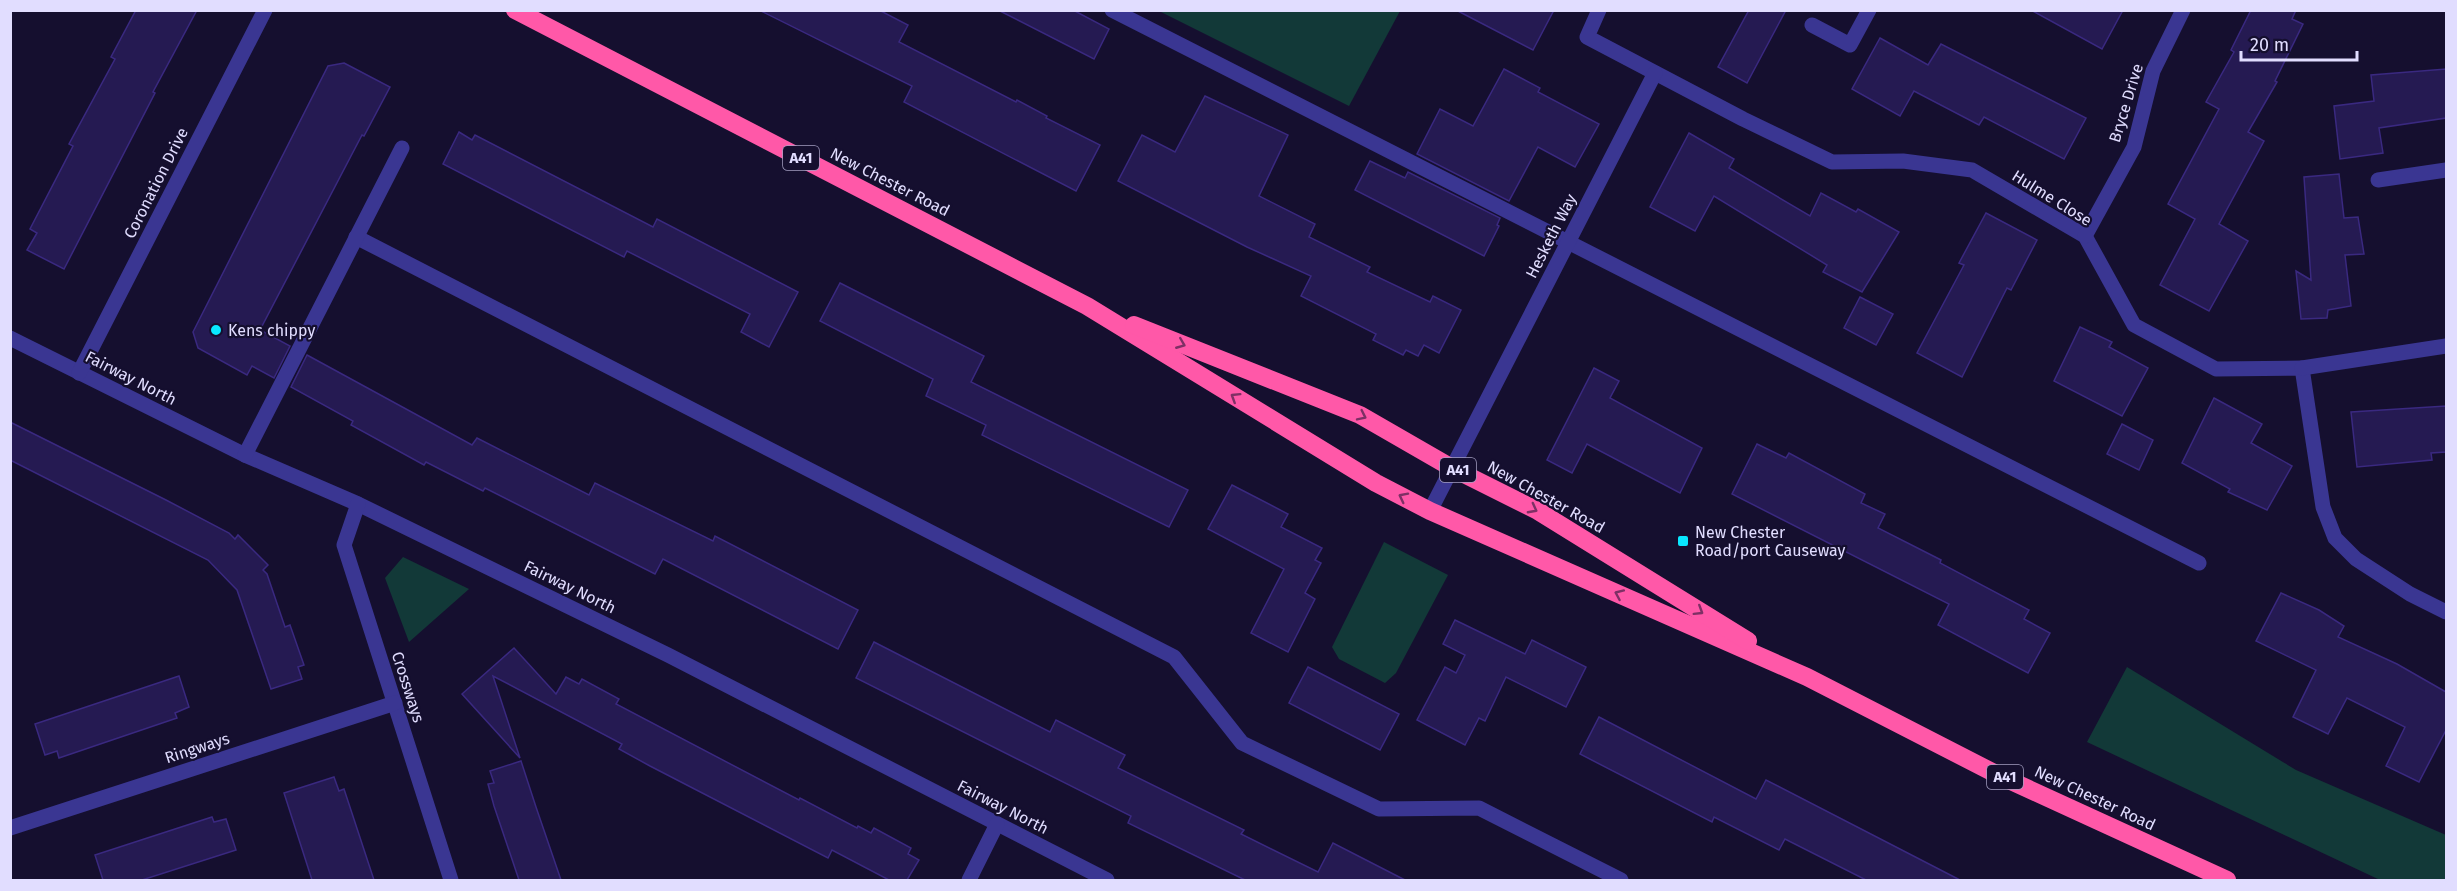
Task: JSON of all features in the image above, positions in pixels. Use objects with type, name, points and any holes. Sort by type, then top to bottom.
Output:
[{"type":"highway","name":"New Chester Road","points":[[514,10],[1088,306],[1376,483],[1430,511],[1807,677],[1998,774],[2214,876],[2227,880]]},
{"type":"highway","name":"New Chester Road","points":[[1088,306],[1360,415],[1452,468],[1538,511],[1807,677]]},
{"type":"street","name":"Coronation Drive","points":[[79,373],[265,10]]},
{"type":"street","points":[[1112,10],[2199,563]]},
{"type":"street","points":[[1599,10],[1587,38],[1655,73]]},
{"type":"street","points":[[1812,25],[1850,45],[1869,10]]},
{"type":"street","name":"Bryce Drive","points":[[2085,236],[2134,147],[2153,71],[2183,10]]},
{"type":"street","name":"Hesketh Way","points":[[1430,511],[1655,73]]},
{"type":"street","name":"Hulme Close","points":[[1655,73],[1832,162],[1902,161],[1972,170],[2085,236],[2134,325],[2216,369],[2302,368],[2446,346]]},
{"type":"street","points":[[244,455],[402,148]]},
{"type":"street","points":[[2378,180],[2446,170]]},
{"type":"street","points":[[356,237],[1174,657],[1242,743],[1379,809],[1479,808],[1621,880]]},
{"type":"street","name":"Fairway North","points":[[10,338],[244,455],[358,504],[668,655],[1107,880]]},
{"type":"street","points":[[2302,368],[2323,507],[2335,538],[2356,559],[2410,594],[2446,612]]},
{"type":"street","name":"Crossways","points":[[358,504],[344,545],[451,880]]},
{"type":"street","name":"Ringways","points":[[10,828],[395,703]]},
{"type":"street","points":[[969,880],[997,824]]},
{"type":"green space","points":[[1159,11],[1400,11],[1349,106]]},
{"type":"green space","points":[[1384,542],[1448,575],[1396,673],[1385,683],[1339,659],[1332,647]]},
{"type":"green space","points":[[403,557],[469,589],[409,642],[385,578]]},
{"type":"green space","points":[[2127,667],[2296,770],[2446,835],[2446,880],[2380,880],[2087,742]]},
{"type":"building","points":[[136,10],[197,10],[64,269],[27,250],[37,233],[30,229],[73,146],[69,144],[115,59],[111,57]]},
{"type":"building","points":[[759,10],[879,10],[908,25],[899,42],[1016,102],[1017,100],[1047,116],[1046,118],[1100,145],[1076,191],[904,102],[912,86]]},
{"type":"building","points":[[998,10],[1073,10],[1109,29],[1094,59]]},
{"type":"building","points":[[1456,10],[1554,10],[1533,50]]},
{"type":"building","points":[[1749,10],[1786,10],[1747,83],[1718,67]]},
{"type":"building","points":[[2031,10],[2123,10],[2102,49]]},
{"type":"building","points":[[2251,10],[2296,10],[2292,19],[2303,24],[2275,81],[2277,82],[2248,132],[2264,141],[2219,224],[2248,241],[2209,311],[2160,285],[2195,219],[2168,204],[2219,109],[2206,102],[2234,52],[2231,50]]},
{"type":"building","points":[[1880,38],[1928,65],[1941,44],[2086,118],[2064,159],[1984,117],[1979,125],[1914,91],[1900,116],[1852,89]]},
{"type":"building","points":[[344,63],[390,87],[364,136],[362,135],[260,330],[290,346],[274,378],[252,366],[247,375],[198,348],[193,332],[328,66]]},
{"type":"building","points":[[1504,69],[1540,88],[1538,92],[1599,124],[1575,167],[1538,147],[1509,201],[1417,154],[1440,109],[1473,126]]},
{"type":"building","points":[[2446,69],[2446,118],[2379,128],[2383,153],[2340,159],[2334,106],[2374,101],[2371,75]]},
{"type":"building","points":[[1205,96],[1288,135],[1259,196],[1315,224],[1309,237],[1370,267],[1367,272],[1430,302],[1433,296],[1461,310],[1439,353],[1424,345],[1418,356],[1406,350],[1403,355],[1373,340],[1376,334],[1301,296],[1311,276],[1247,247],[1118,181],[1142,135],[1175,152]]},
{"type":"building","points":[[459,132],[472,140],[475,135],[653,227],[657,219],[798,292],[769,347],[741,332],[750,314],[627,251],[624,257],[443,164]]},
{"type":"building","points":[[1689,133],[1734,159],[1729,168],[1810,216],[1821,193],[1856,212],[1858,209],[1899,232],[1862,292],[1823,272],[1827,265],[1714,196],[1695,231],[1650,207]]},
{"type":"building","points":[[1370,161],[1405,178],[1408,172],[1500,218],[1497,225],[1499,226],[1484,256],[1355,190]]},
{"type":"building","points":[[2339,174],[2344,218],[2358,217],[2364,254],[2345,255],[2351,306],[2328,310],[2327,318],[2301,319],[2296,271],[2311,280],[2304,177]]},
{"type":"building","points":[[1986,213],[2037,240],[2011,290],[2007,288],[1962,377],[1917,353],[1964,265],[1959,263]]},
{"type":"building","points":[[840,283],[984,356],[971,382],[1188,490],[1169,527],[982,435],[986,425],[926,396],[933,379],[820,321]]},
{"type":"building","points":[[1860,297],[1893,314],[1876,345],[1844,328]]},
{"type":"building","points":[[2080,327],[2112,342],[2109,347],[2148,368],[2122,416],[2054,381]]},
{"type":"building","points":[[307,355],[472,445],[477,438],[589,495],[595,483],[713,541],[715,536],[858,610],[838,649],[663,559],[655,574],[485,488],[483,491],[426,462],[424,465],[351,425],[353,421],[291,387]]},
{"type":"building","points":[[1594,368],[1619,381],[1610,398],[1702,448],[1680,493],[1587,444],[1572,473],[1547,460]]},
{"type":"building","points":[[2214,398],[2262,424],[2251,443],[2292,466],[2267,510],[2228,492],[2230,489],[2182,463]]},
{"type":"building","points":[[2446,406],[2446,452],[2431,453],[2432,460],[2357,467],[2351,412]]},
{"type":"building","points":[[10,422],[166,500],[229,533],[235,539],[238,535],[268,565],[263,570],[267,574],[285,627],[290,625],[304,665],[298,667],[302,679],[271,689],[237,590],[208,560],[10,460]]},
{"type":"building","points":[[2122,424],[2153,440],[2139,470],[2107,454]]},
{"type":"building","points":[[1757,444],[1786,458],[1789,453],[1865,494],[1861,503],[1885,514],[1878,528],[1941,560],[1940,563],[2029,610],[2024,619],[2050,633],[2028,673],[1938,625],[1949,604],[1732,494]]},
{"type":"building","points":[[1232,485],[1288,514],[1281,527],[1322,548],[1315,560],[1321,563],[1305,593],[1315,599],[1288,652],[1251,633],[1284,569],[1208,529]]},
{"type":"building","points":[[2281,593],[2319,610],[2344,626],[2338,637],[2397,664],[2446,692],[2446,730],[2419,782],[2386,766],[2405,727],[2347,698],[2328,734],[2293,717],[2316,670],[2256,641]]},
{"type":"building","points":[[1455,620],[1525,654],[1532,640],[1586,667],[1566,707],[1506,677],[1485,721],[1479,718],[1465,745],[1417,720],[1445,667],[1456,673],[1465,655],[1443,644]]},
{"type":"building","points":[[874,642],[1050,732],[1056,720],[1125,755],[1118,768],[1244,830],[1241,834],[1318,872],[1333,843],[1405,880],[1245,880],[1128,823],[1131,816],[856,678]]},
{"type":"building","points":[[514,648],[556,694],[566,677],[579,684],[582,679],[619,699],[616,704],[799,800],[800,798],[857,828],[858,826],[871,833],[874,828],[911,848],[908,854],[919,860],[907,880],[889,880],[832,850],[828,858],[650,766],[619,749],[622,744],[493,676],[520,758],[462,694]]},
{"type":"building","points":[[1308,667],[1399,714],[1380,750],[1289,703]]},
{"type":"building","points":[[179,676],[189,707],[175,713],[177,718],[59,758],[57,751],[45,755],[35,724]]},
{"type":"building","points":[[1599,717],[1756,799],[1766,780],[1960,880],[1866,880],[1785,839],[1779,850],[1714,817],[1712,822],[1580,754]]},
{"type":"building","points":[[521,761],[561,880],[519,880],[494,806],[488,784],[494,783],[490,771]]},
{"type":"building","points":[[334,777],[339,791],[344,789],[374,880],[312,880],[284,793]]},
{"type":"building","points":[[212,817],[214,822],[226,819],[236,850],[142,880],[103,880],[95,855]]},
{"type":"place","name":"Kens chippy","points":[[216,330]]},
{"type":"place","name":"New Chester Road/port Causeway","points":[[1683,541]]}]
